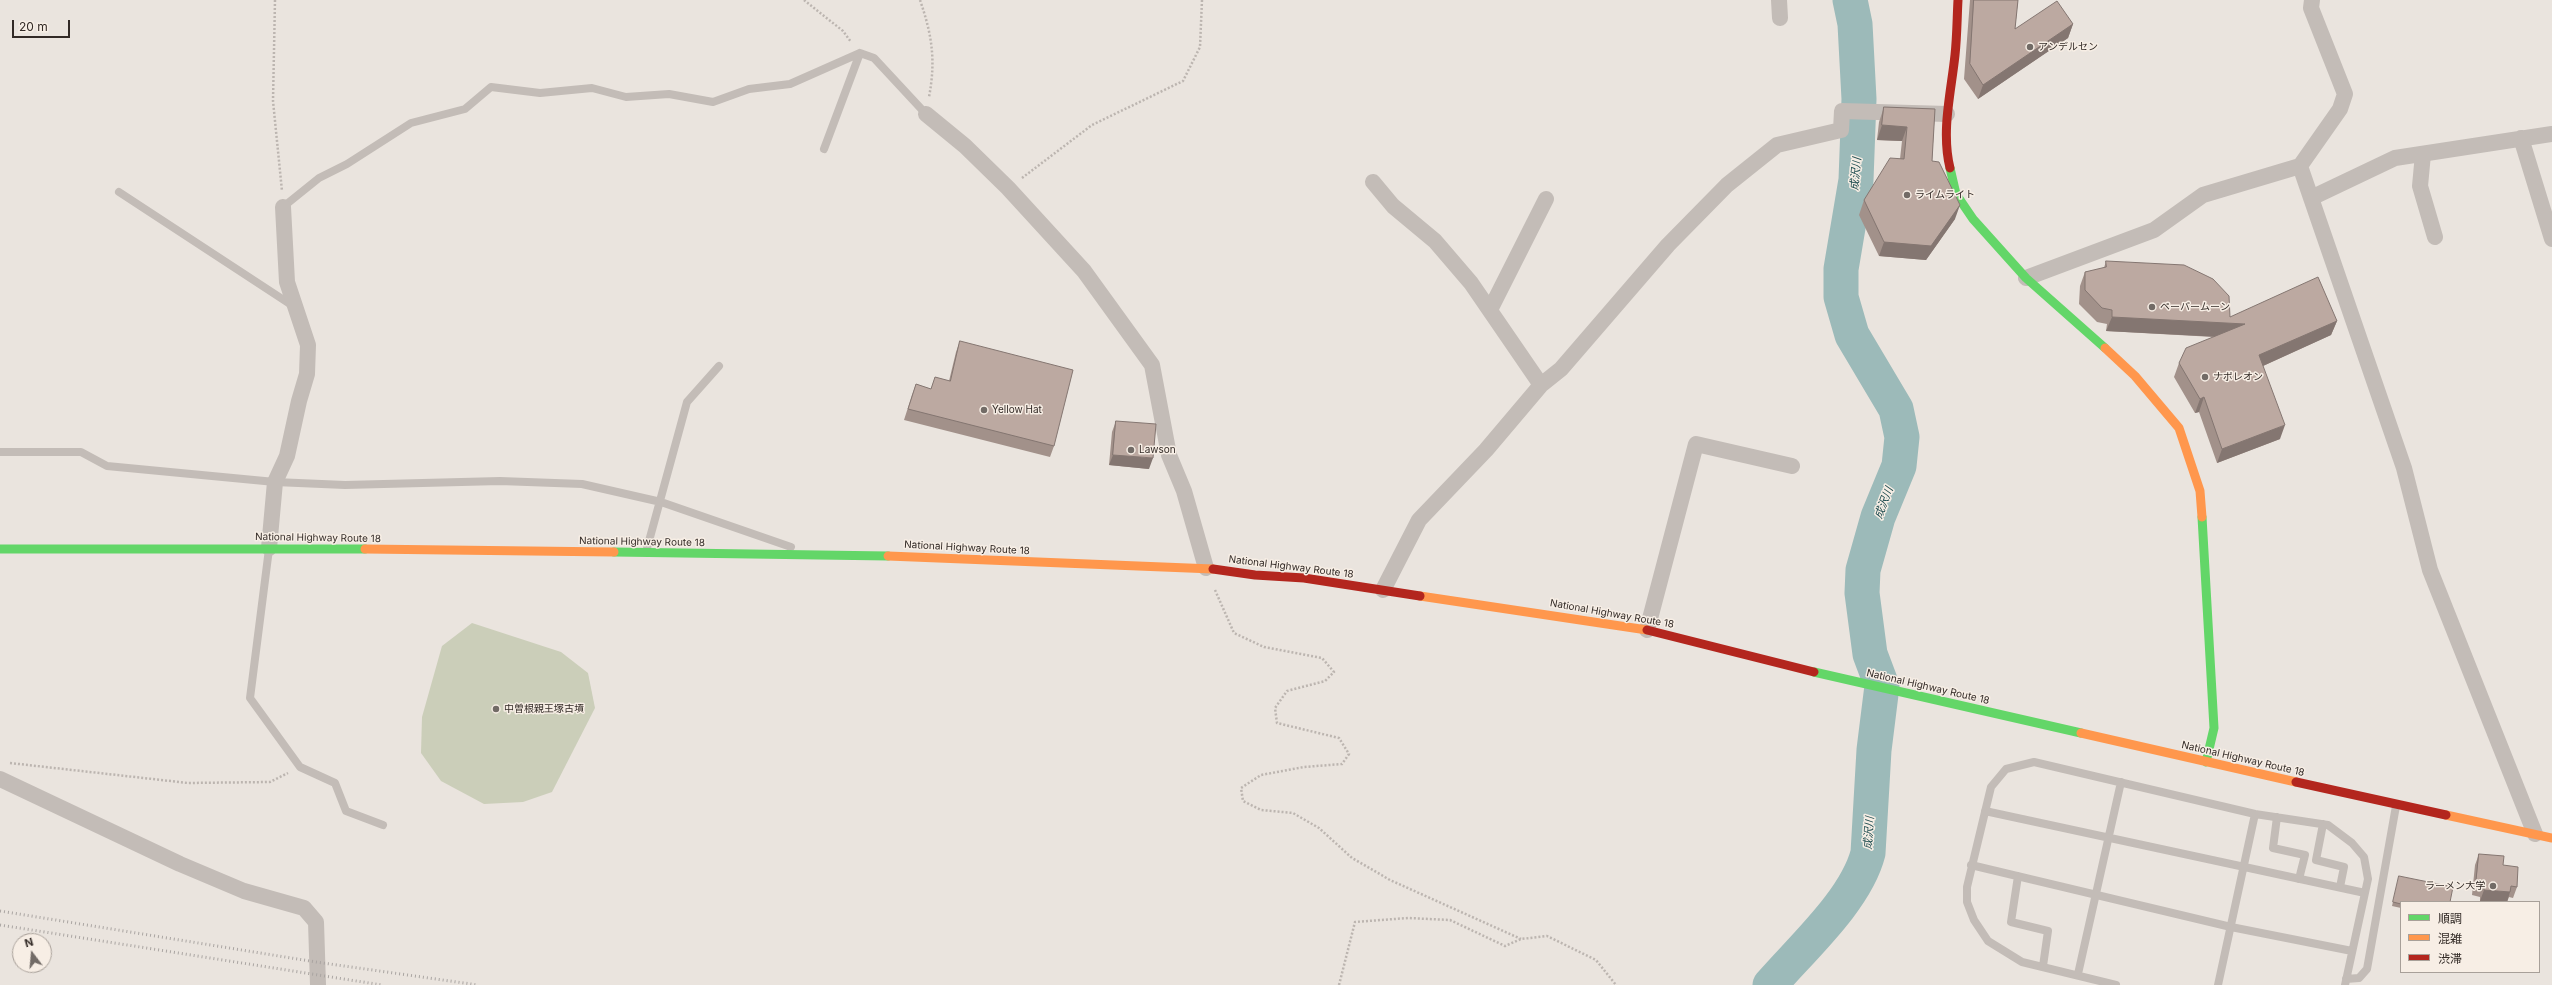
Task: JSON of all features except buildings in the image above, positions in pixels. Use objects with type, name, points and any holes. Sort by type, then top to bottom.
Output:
[{"type":"main road","points":[[1958,0],[1955,55],[1947,114],[1947,155],[1956,194],[1973,219],[2026,278],[2079,324],[2135,376],[2179,428],[2200,491],[2214,728],[2206,762]]},
{"type":"main road","name":"National Highway Route 18","points":[[0,549],[269,548],[814,555],[1206,568],[1255,575],[1304,578],[1647,630],[1842,680],[1903,692],[2397,806],[2552,838]]},
{"type":"street","points":[[1779,0],[1780,18]]},
{"type":"street","points":[[2026,278],[2154,230],[2203,196],[2300,166],[2340,109],[2345,94],[2311,8],[2312,0]]},
{"type":"street","points":[[1383,590],[1419,520],[1486,450],[1541,385],[1561,369],[1668,245],[1727,185],[1778,145],[1841,130],[1842,112],[1947,114]]},
{"type":"street","points":[[926,114],[965,146],[1008,188],[1084,271],[1152,366],[1169,455],[1184,491],[1206,568]]},
{"type":"street","points":[[2310,198],[2395,158],[2552,134]]},
{"type":"street","points":[[2521,138],[2552,239]]},
{"type":"street","points":[[2423,154],[2420,186],[2435,237]]},
{"type":"street","points":[[2300,166],[2404,468],[2430,570],[2535,834]]},
{"type":"street","points":[[1373,182],[1393,206],[1435,241],[1471,283],[1541,385]]},
{"type":"street","points":[[1490,310],[1546,199]]},
{"type":"street","points":[[269,548],[275,482],[287,456],[298,401],[307,374],[308,346],[287,282],[283,207]]},
{"type":"street","points":[[1647,630],[1696,444],[1792,466]]},
{"type":"street","points":[[0,779],[180,864],[244,891],[304,908],[316,922],[318,985]]},
{"type":"lane","points":[[283,207],[318,178],[347,164],[411,123],[465,109],[491,87],[540,93],[592,88],[626,97],[669,94],[713,102],[749,89],[790,84],[860,53],[874,58],[926,114]]},
{"type":"lane","points":[[824,149],[860,53]]},
{"type":"lane","points":[[119,192],[296,307]]},
{"type":"lane","points":[[646,553],[687,402],[719,366]]},
{"type":"lane","points":[[0,452],[81,452],[108,466],[275,482],[345,485],[500,481],[582,484],[661,502],[814,555]]},
{"type":"lane","points":[[269,548],[250,698],[300,767],[335,783],[346,811],[383,825]]},
{"type":"lane","points":[[2116,985],[2078,974],[2022,962],[1988,941],[1974,920],[1967,902],[1967,887],[1971,865],[1991,787],[2006,769],[2034,762],[2255,814],[2328,825],[2352,842],[2364,857],[2368,879],[2345,982],[2359,978],[2367,969],[2397,806]]},
{"type":"lane","points":[[2078,974],[2097,895],[2121,782]]},
{"type":"lane","points":[[1985,812],[2365,893]]},
{"type":"lane","points":[[2218,985],[2255,814]]},
{"type":"lane","points":[[2277,817],[2273,848],[2305,855],[2299,879]]},
{"type":"lane","points":[[2323,824],[2316,860],[2344,866],[2340,888]]},
{"type":"lane","points":[[1971,865],[2230,927],[2352,952]]},
{"type":"lane","points":[[2018,876],[2011,922],[2048,931],[2043,966]]},
{"type":"path","points":[[275,0],[273,101],[283,207]]},
{"type":"path","points":[[804,0],[843,31],[860,53]]},
{"type":"path","points":[[920,0],[934,58],[926,114]]},
{"type":"path","points":[[1008,188],[1092,125],[1183,81],[1200,47],[1202,0]]},
{"type":"path","points":[[1206,568],[1234,633],[1264,647],[1322,658],[1334,672],[1325,682],[1287,691],[1274,708],[1277,723],[1340,738],[1349,754],[1342,764],[1304,767],[1261,775],[1241,788],[1243,801],[1261,810],[1292,813],[1319,828],[1352,858],[1390,880],[1521,939]]},
{"type":"path","points":[[8,763],[188,784],[270,782],[300,767]]},
{"type":"path","points":[[1339,985],[1355,922],[1408,918],[1450,920],[1505,946],[1521,939],[1548,936],[1596,960],[1616,985]]},
{"type":"green space","points":[[472,623],[561,652],[588,673],[595,708],[552,792],[523,802],[484,804],[441,781],[421,753],[422,717],[442,646]]},
{"type":"waterway","name":"成沢川","points":[[1770,985],[1840,906],[1862,871],[1868,853],[1874,750],[1882,686],[1870,654],[1862,593],[1863,570],[1878,517],[1899,466],[1902,437],[1896,409],[1852,335],[1841,297],[1841,269],[1856,180],[1859,99],[1855,24],[1850,0]]},
{"type":"railway","points":[[0,911],[316,962],[478,985]]},
{"type":"railway","points":[[0,925],[382,985]]},
{"type":"traffic: fast","points":[[1950,168],[1956,194],[1973,219],[2026,278],[2105,348]]},
{"type":"traffic: fast","points":[[2202,517],[2214,728],[2206,762]]},
{"type":"traffic: fast","points":[[0,549],[365,549]]},
{"type":"traffic: fast","points":[[614,552],[888,556]]},
{"type":"traffic: fast","points":[[1814,672],[2081,733]]},
{"type":"traffic: slow","points":[[2105,348],[2135,376],[2179,428],[2200,491],[2202,517]]},
{"type":"traffic: slow","points":[[365,549],[614,552]]},
{"type":"traffic: slow","points":[[888,556],[1213,569]]},
{"type":"traffic: slow","points":[[1420,596],[1647,630]]},
{"type":"traffic: slow","points":[[2081,733],[2296,782]]},
{"type":"traffic: slow","points":[[2446,815],[2552,838]]},
{"type":"traffic: jam","points":[[1950,168],[1946,140],[1956,48],[1958,0]]},
{"type":"traffic: jam","points":[[1213,569],[1255,575],[1304,578],[1420,596]]},
{"type":"traffic: jam","points":[[1647,630],[1814,672]]},
{"type":"traffic: jam","points":[[2296,782],[2446,815]]},
{"type":"place","name":"アンデルセン","points":[[2030,47]]},
{"type":"place","name":"ライムライト","points":[[1907,195]]},
{"type":"place","name":"ペーパームーン","points":[[2152,307]]},
{"type":"place","name":"ナポレオン","points":[[2205,377]]},
{"type":"place","name":"Yellow Hat","points":[[984,410]]},
{"type":"place","name":"Lawson","points":[[1131,450]]},
{"type":"place","name":"中曽根親王塚古墳","points":[[496,709]]},
{"type":"place","name":"ラーメン大学","points":[[2493,886]]}]
